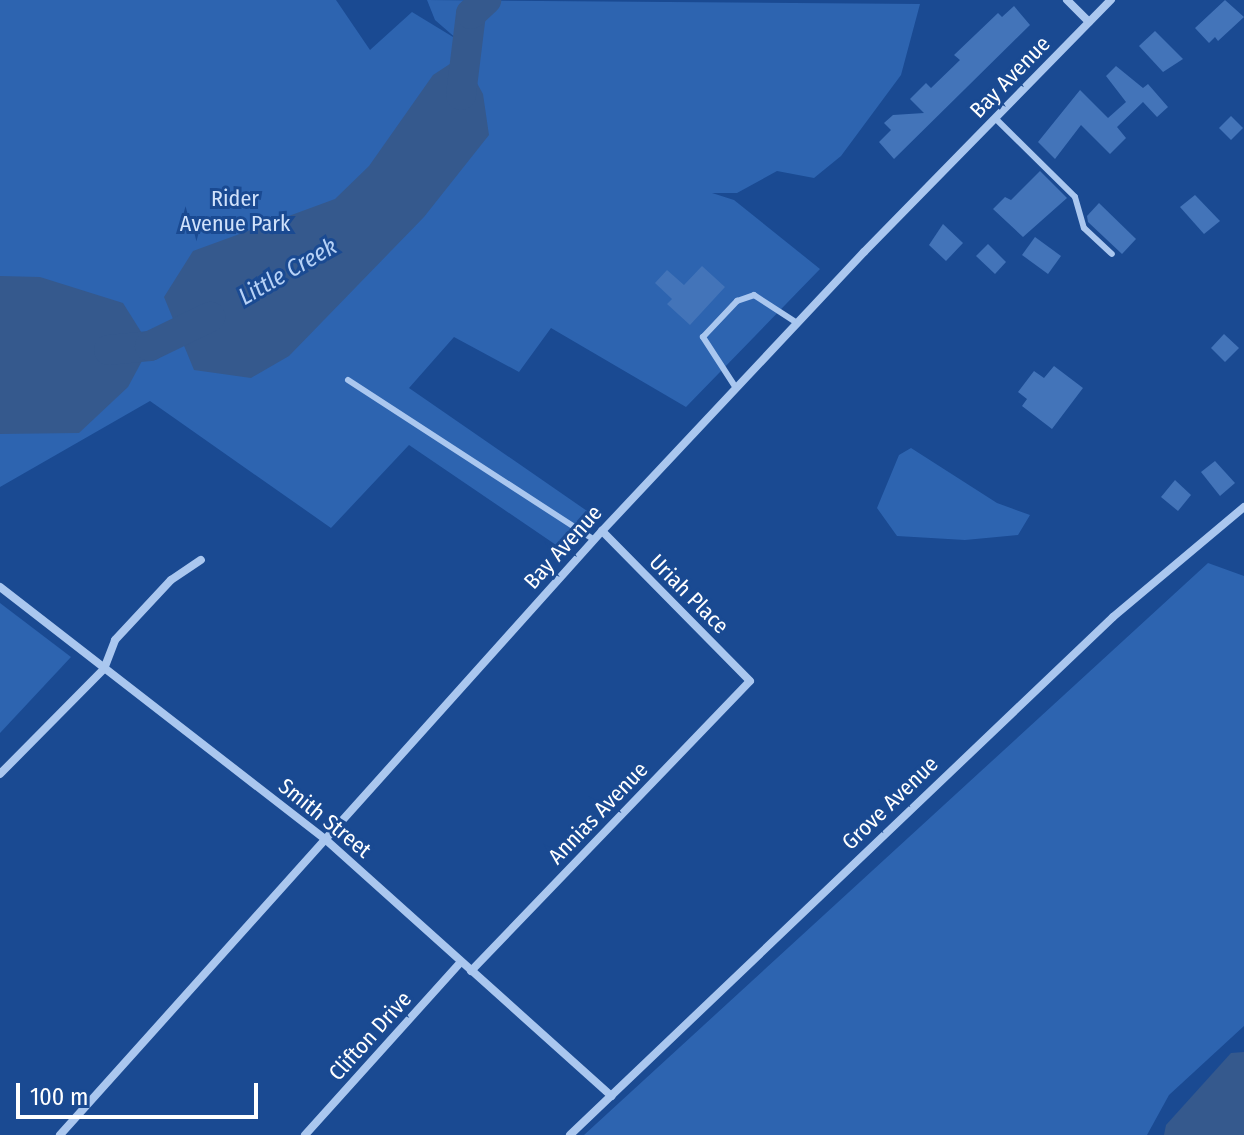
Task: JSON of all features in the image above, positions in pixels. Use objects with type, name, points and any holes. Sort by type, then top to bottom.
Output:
[{"type":"street","points":[[1067,0],[1089,22]]},
{"type":"street","name":"Bay Avenue","points":[[60,1135],[602,531],[797,323],[1111,0]]},
{"type":"street","name":"Grove Avenue","points":[[570,1135],[1102,627],[1244,507]]},
{"type":"street","name":"Uriah Place","points":[[602,531],[750,681]]},
{"type":"street","points":[[0,774],[104,669],[115,640],[171,580],[201,560]]},
{"type":"street","name":"Smith Street","points":[[0,587],[325,839],[611,1096]]},
{"type":"street","name":"Annias Avenue","points":[[471,971],[750,681]]},
{"type":"street","name":"Clifton Drive","points":[[305,1135],[461,962]]},
{"type":"lane","points":[[995,118],[1075,197],[1084,228],[1112,254]]},
{"type":"lane","points":[[736,388],[703,337],[737,301],[754,295],[797,323]]},
{"type":"lane","points":[[348,380],[594,540]]},
{"type":"green space","name":"Rider Avenue Park","points":[[0,0],[336,0],[370,50],[412,12],[458,40],[435,20],[427,0],[920,4],[901,75],[841,156],[814,178],[777,171],[737,193],[712,193],[734,200],[820,269],[686,407],[551,328],[519,372],[454,337],[409,388],[590,513],[559,547],[409,445],[331,528],[150,401],[0,487]]},
{"type":"green space","points":[[911,448],[997,503],[1030,515],[1018,535],[965,540],[897,536],[877,508],[899,455]]},
{"type":"green space","points":[[1208,563],[1244,576],[1244,1026],[1169,1095],[1147,1135],[584,1135]]},
{"type":"green space","points":[[0,603],[71,657],[0,733]]},
{"type":"water","points":[[462,56],[483,94],[489,135],[424,217],[289,356],[251,378],[194,370],[164,297],[193,251],[335,199],[369,166],[433,75]]},
{"type":"water","points":[[0,276],[40,277],[123,303],[150,346],[128,387],[79,433],[0,434]]},
{"type":"water","points":[[1244,1052],[1244,1135],[1164,1135],[1166,1125],[1231,1053]]},
{"type":"building","points":[[1225,0],[1244,17],[1218,41],[1215,37],[1209,43],[1195,28]]},
{"type":"building","points":[[1014,6],[1030,25],[894,159],[879,142],[891,130],[884,123],[893,115],[924,113],[910,99],[926,83],[931,88],[960,60],[954,55],[998,13],[1002,17]]},
{"type":"building","points":[[1155,31],[1183,59],[1163,72],[1139,46]]},
{"type":"building","points":[[1116,66],[1143,88],[1148,84],[1168,107],[1157,117],[1143,102],[1117,127],[1126,138],[1110,154],[1081,125],[1055,159],[1038,142],[1080,90],[1108,118],[1126,102],[1106,76]]},
{"type":"building","points":[[1231,116],[1243,128],[1231,140],[1219,128]]},
{"type":"building","points":[[1040,171],[1067,198],[1023,237],[993,209],[1005,197],[1011,200]]},
{"type":"building","points":[[1195,195],[1220,221],[1204,234],[1180,207]]},
{"type":"building","points":[[1099,203],[1136,239],[1122,254],[1088,222],[1087,216]]},
{"type":"building","points":[[943,224],[963,243],[946,261],[929,245]]},
{"type":"building","points":[[1035,237],[1061,256],[1048,274],[1022,255]]},
{"type":"building","points":[[988,244],[1006,262],[995,274],[976,256]]},
{"type":"building","points":[[702,266],[725,287],[690,325],[667,304],[672,299],[655,283],[667,270],[684,285]]},
{"type":"building","points":[[1224,334],[1239,348],[1225,362],[1211,348]]},
{"type":"building","points":[[1054,366],[1083,388],[1052,429],[1022,406],[1027,399],[1018,392],[1034,371],[1044,378]]},
{"type":"building","points":[[1215,461],[1235,483],[1220,496],[1201,472]]},
{"type":"building","points":[[1175,480],[1191,495],[1178,511],[1161,497]]},
{"type":"waterway","name":"Little Creek","points":[[461,95],[471,14],[486,0]]},
{"type":"waterway","name":"Little Creek","points":[[109,350],[150,346],[210,317]]}]
